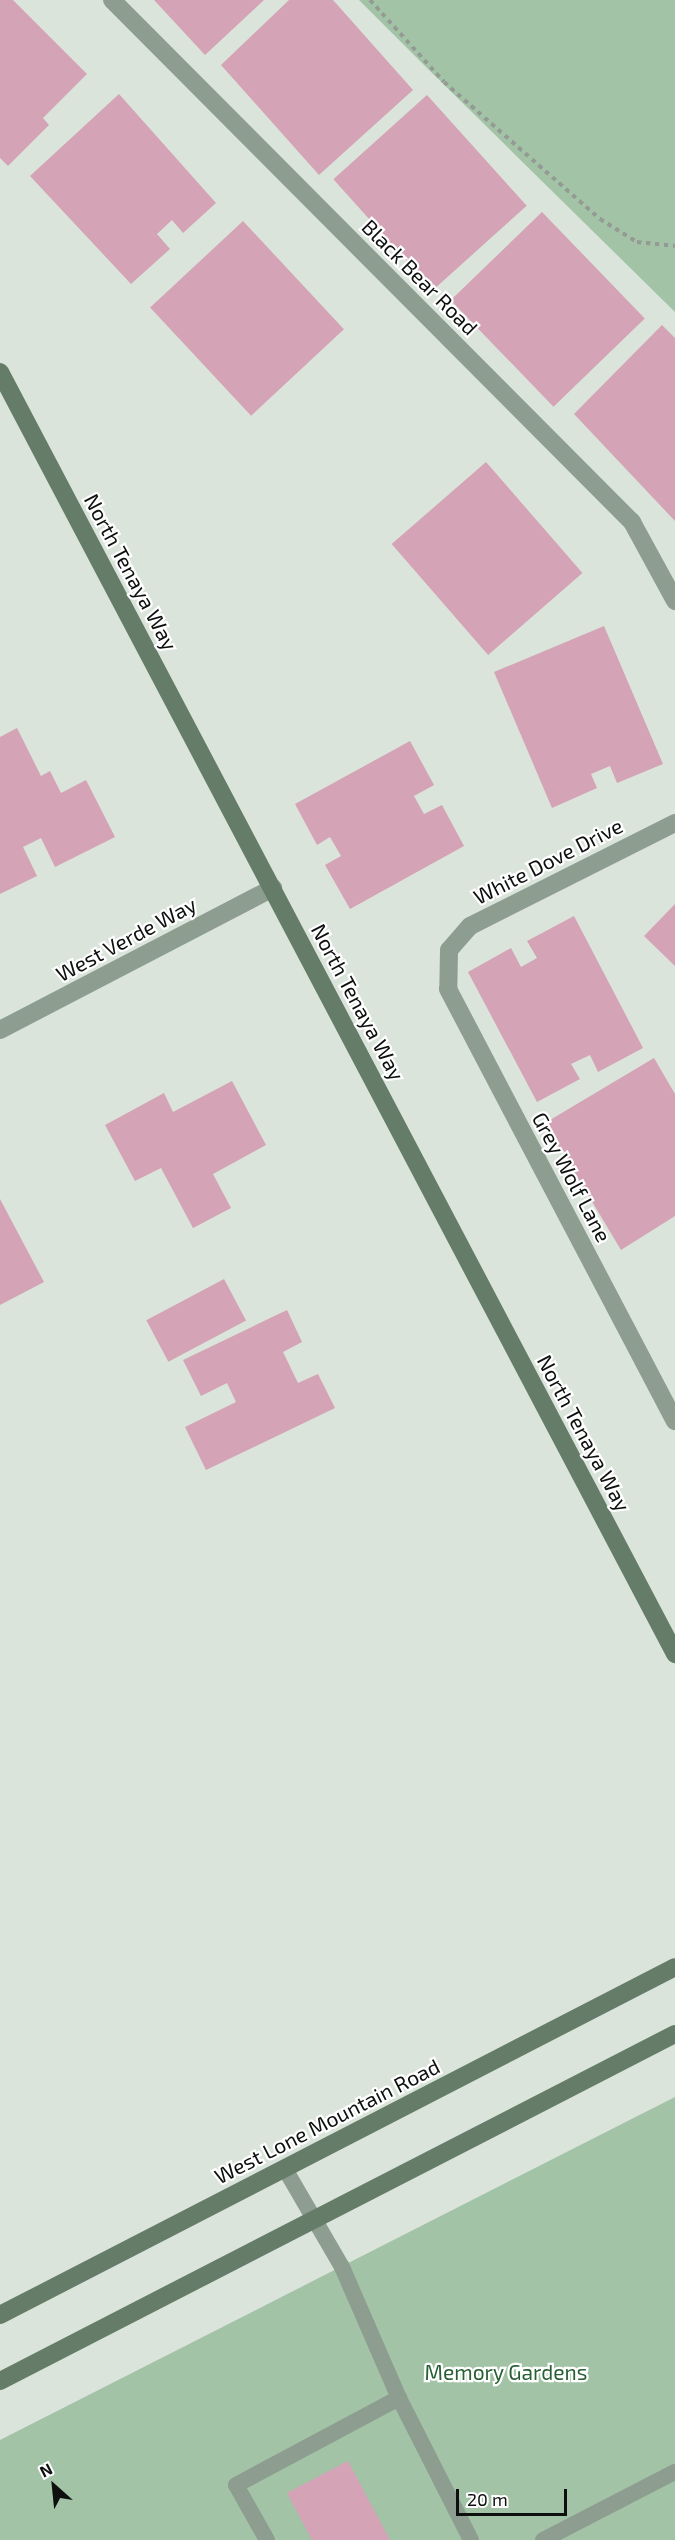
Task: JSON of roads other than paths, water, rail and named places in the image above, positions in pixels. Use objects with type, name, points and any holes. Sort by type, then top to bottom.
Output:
[{"type":"main road","name":"North Tenaya Way","points":[[0,372],[675,1654]]},
{"type":"main road","name":"West Lone Mountain Road","points":[[0,2315],[675,1967]]},
{"type":"main road","points":[[0,2381],[675,2034]]},
{"type":"street","name":"Black Bear Road","points":[[112,0],[632,522],[675,601]]},
{"type":"street","name":"White Dove Drive","points":[[449,950],[470,926],[675,823]]},
{"type":"street","name":"West Verde Way","points":[[0,1030],[273,888]]},
{"type":"street","name":"Grey Wolf Lane","points":[[449,950],[448,989],[675,1421]]},
{"type":"lane","points":[[285,2169],[342,2267],[399,2398],[471,2540]]},
{"type":"lane","points":[[267,2540],[236,2485],[399,2398]]},
{"type":"lane","points":[[543,2540],[675,2472]]},
{"type":"park label","name":"Memory Gardens","points":[[506,2372]]}]
